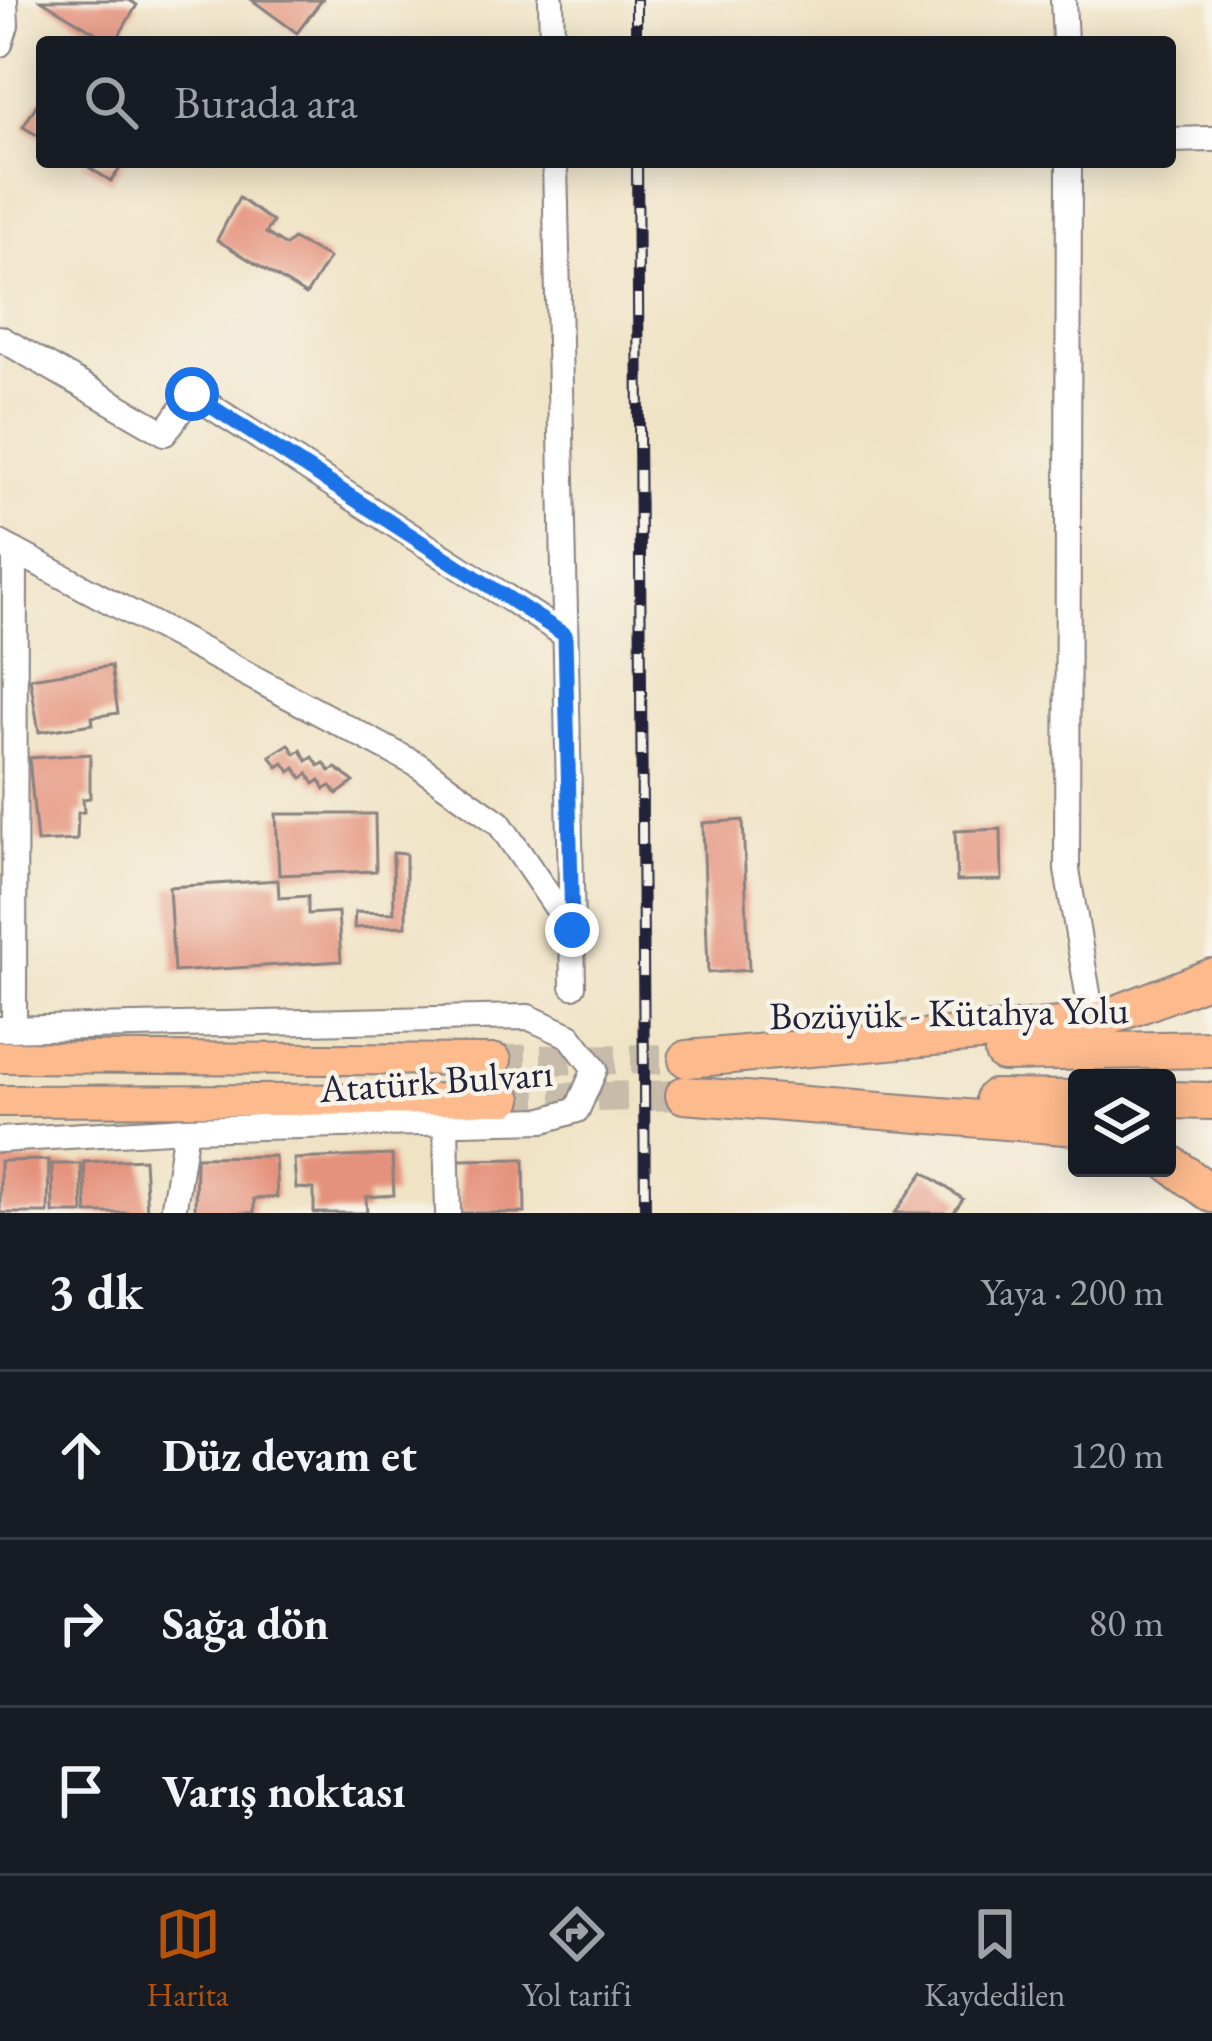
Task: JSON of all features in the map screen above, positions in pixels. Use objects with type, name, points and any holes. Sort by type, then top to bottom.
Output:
[{"type":"highway","points":[[686,1077],[1094,1024],[1212,977]]},
{"type":"highway","name":"Bozüyük - Kütahya Yolu","points":[[686,1077],[1212,1049]]},
{"type":"highway","points":[[686,1077],[1068,1126]]},
{"type":"highway","name":"Bozüyük - Kütahya Yolu","points":[[686,1077],[1068,1098]]},
{"type":"highway","points":[[1176,1100],[1212,1101]]},
{"type":"highway","points":[[1176,1168],[1212,1194]]},
{"type":"main road","name":"Atatürk Bulvarı","points":[[4,1038],[496,1060]]},
{"type":"main road","name":"Atatürk Bulvarı","points":[[0,1101],[507,1100]]},
{"type":"street","points":[[0,44],[6,25],[5,0]]},
{"type":"street","points":[[551,0],[552,36]]},
{"type":"street","points":[[1063,0],[1065,36]]},
{"type":"street","points":[[1176,140],[1212,140]]},
{"type":"street","points":[[555,168],[573,986]]},
{"type":"street","points":[[1069,168],[1067,870],[1094,1024]]},
{"type":"street","points":[[0,338],[165,433],[192,394],[565,635]]},
{"type":"street","points":[[4,1038],[8,547],[416,764],[499,823],[572,930]]},
{"type":"street","name":"Atatürk Bulvarı","points":[[0,1140],[544,1120],[577,1110],[595,1069],[571,1036],[528,1017],[4,1038]]},
{"type":"street","points":[[446,1125],[448,1213]]},
{"type":"street","points":[[173,1213],[186,1130]]},
{"type":"building","points":[[41,0],[129,0],[137,5],[119,36],[101,36]]},
{"type":"building","points":[[252,0],[322,0],[297,33]]},
{"type":"building","points":[[36,106],[36,135],[23,127]]},
{"type":"building","points":[[90,168],[121,168],[111,181]]},
{"type":"building","points":[[239,198],[273,222],[266,233],[286,246],[293,239],[329,258],[306,295],[217,240]]},
{"type":"building","points":[[111,666],[118,713],[92,717],[93,724],[39,732],[30,678]]},
{"type":"building","points":[[289,744],[295,754],[301,750],[307,761],[313,757],[319,766],[324,763],[330,771],[336,768],[354,782],[337,794],[331,786],[325,789],[320,780],[314,784],[308,774],[302,778],[295,768],[290,772],[284,763],[278,767],[270,756]]},
{"type":"building","points":[[90,754],[90,798],[83,799],[84,812],[78,813],[77,840],[37,842],[29,758]]},
{"type":"building","points":[[276,814],[375,814],[376,871],[279,875]]},
{"type":"building","points":[[743,820],[749,970],[708,973],[703,823]]},
{"type":"building","points":[[1001,829],[1002,880],[957,881],[955,831]]},
{"type":"building","points":[[393,853],[406,854],[406,926],[354,928],[355,912],[394,913]]},
{"type":"building","points":[[278,880],[279,898],[308,896],[308,914],[338,912],[341,961],[174,972],[169,887]]},
{"type":"building","points":[[392,1155],[394,1195],[366,1197],[367,1213],[314,1213],[314,1189],[296,1188],[294,1159]]},
{"type":"building","points":[[275,1156],[277,1197],[254,1199],[254,1213],[195,1213],[196,1157]]},
{"type":"building","points":[[144,1159],[147,1213],[87,1213],[84,1162]]},
{"type":"building","points":[[524,1159],[525,1213],[459,1213],[459,1160]]},
{"type":"building","points":[[49,1160],[48,1213],[0,1213],[0,1161]]},
{"type":"building","points":[[52,1164],[81,1164],[83,1213],[53,1213]]},
{"type":"building","points":[[924,1172],[963,1199],[953,1213],[895,1213]]},
{"type":"tunnel","points":[[496,1060],[687,1059]]},
{"type":"tunnel","points":[[507,1099],[684,1095]]},
{"type":"railway","points":[[636,0],[636,36]]},
{"type":"railway","points":[[637,168],[645,1213]]},
{"type":"route","points":[[192,394],[565,635],[572,930]]}]
